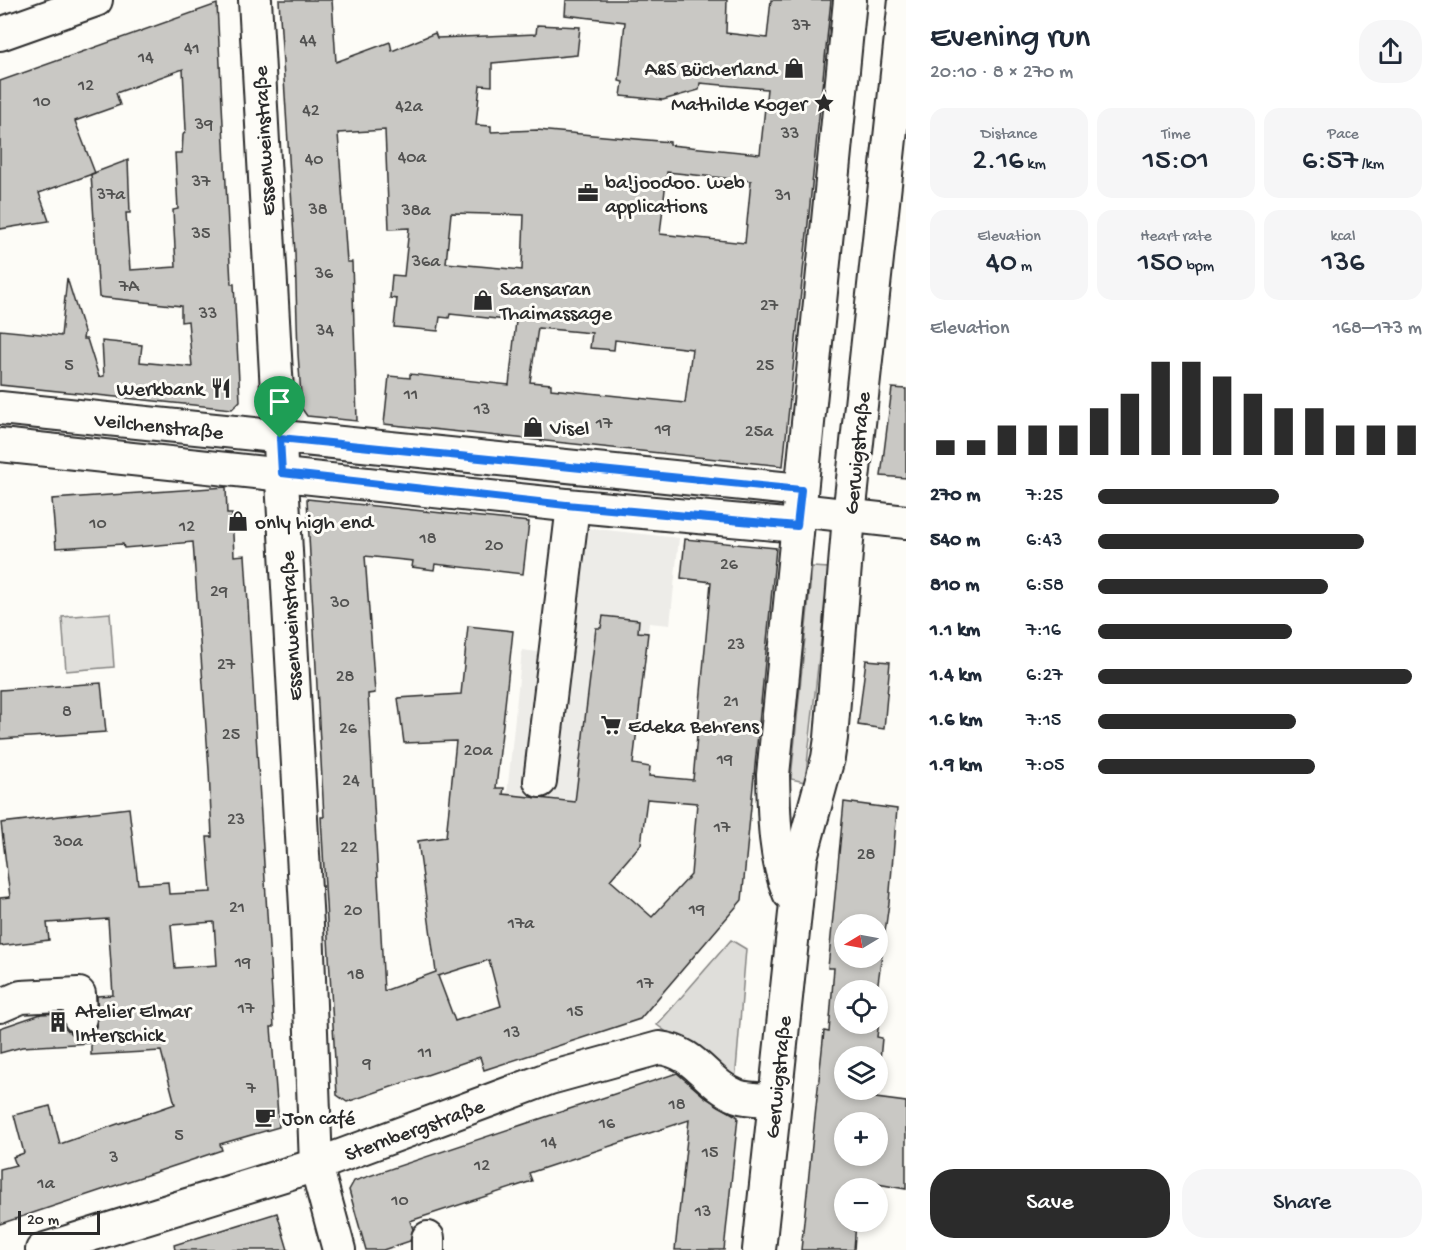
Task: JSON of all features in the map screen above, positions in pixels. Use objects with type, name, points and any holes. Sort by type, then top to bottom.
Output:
[{"type":"street","points":[[0,34],[32,11],[96,0]]},
{"type":"street","name":"Essenweinstraße","points":[[255,0],[308,937],[316,1165],[339,1250]]},
{"type":"street","name":"Gerwigstraße","points":[[796,904],[783,874],[777,842],[773,775],[850,0]]},
{"type":"street","name":"Gerwigstraße","points":[[759,1250],[804,839],[828,759],[831,738],[849,516],[905,0]]},
{"type":"street","name":"Veilchenstraße","points":[[0,408],[570,467],[799,509],[906,522]]},
{"type":"street","name":"Veilchenstraße","points":[[0,445],[569,505],[799,509]]},
{"type":"street","points":[[540,781],[569,505],[570,467]]},
{"type":"street","points":[[0,1006],[21,997],[79,994],[80,1018]]},
{"type":"street","name":"Sternbergstraße","points":[[42,1250],[316,1165],[550,1078],[659,1048],[675,1050],[696,1062],[721,1086],[739,1097],[775,1100]]},
{"type":"shaded area","points":[[560,525],[679,538],[670,625],[649,623],[628,809],[507,794],[522,650],[546,653]]},
{"type":"shaded area","points":[[812,567],[829,568],[805,782],[791,779]]},
{"type":"shaded area","points":[[110,613],[114,667],[66,671],[62,617]]},
{"type":"shaded area","points":[[731,940],[746,949],[735,1082],[657,1025]]},
{"type":"building","points":[[279,0],[332,0],[336,62],[390,42],[392,51],[435,33],[437,38],[536,34],[537,25],[580,27],[577,55],[492,63],[492,86],[480,85],[476,125],[491,126],[491,132],[537,130],[670,142],[670,145],[760,154],[767,89],[700,83],[699,90],[663,100],[621,96],[623,82],[619,81],[625,22],[565,15],[566,0],[727,0],[726,33],[767,38],[771,0],[831,0],[783,466],[384,424],[389,376],[410,378],[410,374],[509,385],[516,321],[450,314],[449,318],[440,317],[438,331],[394,327],[397,299],[390,298],[392,275],[404,276],[409,228],[389,229],[385,130],[338,133],[347,262],[352,262],[357,421],[307,416],[302,409]],"holes":[[[667,172],[751,181],[745,243],[660,234]],[[451,213],[524,215],[522,270],[446,263]],[[538,328],[592,333],[590,348],[614,350],[615,340],[692,349],[685,403],[551,389],[551,384],[530,382]]]},
{"type":"building","points":[[217,4],[231,284],[234,284],[240,401],[232,409],[0,385],[0,330],[61,336],[67,278],[84,332],[83,339],[87,339],[99,377],[104,376],[102,341],[142,345],[140,362],[192,367],[188,321],[181,322],[181,306],[99,297],[91,174],[39,193],[49,221],[0,229],[0,81]],"holes":[[[183,69],[186,130],[183,135],[182,153],[175,153],[178,209],[173,210],[176,267],[130,270],[126,213],[130,213],[128,160],[95,173],[75,121],[120,105],[116,93]]]},
{"type":"building","points":[[892,388],[906,389],[906,478],[881,476]]},
{"type":"building","points":[[226,487],[227,514],[232,514],[234,556],[245,555],[274,1027],[271,1027],[279,1127],[220,1144],[222,1150],[0,1224],[0,1169],[16,1165],[13,1157],[24,1153],[14,1115],[50,1106],[60,1144],[175,1104],[161,1051],[91,1055],[91,1043],[22,1047],[0,1053],[0,1028],[41,1014],[62,1013],[65,1027],[71,1034],[80,1036],[89,1033],[96,1027],[98,1018],[97,996],[113,995],[108,919],[47,923],[49,940],[0,946],[0,898],[10,897],[1,823],[129,808],[138,884],[168,882],[169,894],[211,892],[207,837],[212,837],[209,770],[193,542],[124,548],[123,544],[56,548],[52,499]],"holes":[[[214,922],[217,965],[175,968],[171,925]]]},
{"type":"building","points":[[307,499],[529,522],[523,574],[435,564],[434,570],[412,567],[413,561],[365,556],[375,693],[368,694],[384,991],[436,972],[418,841],[446,837],[456,741],[404,743],[398,698],[461,694],[468,626],[513,631],[496,788],[504,788],[503,794],[575,802],[596,628],[601,628],[603,616],[639,620],[638,632],[648,633],[633,764],[650,767],[649,776],[693,780],[711,582],[681,578],[685,539],[776,548],[742,900],[640,1019],[484,1070],[480,1057],[347,1102],[337,1095],[321,817],[324,817]],"holes":[[[647,799],[697,803],[691,875],[652,917],[610,880],[641,844]],[[489,960],[501,1006],[455,1021],[438,976]]]},
{"type":"building","points":[[866,660],[890,662],[884,729],[858,725]]},
{"type":"building","points":[[101,683],[106,732],[0,739],[0,690]]},
{"type":"building","points":[[844,802],[897,809],[887,914],[834,914],[834,968],[828,968]]},
{"type":"building","points":[[834,968],[880,968],[878,980],[834,980],[834,1034],[877,1034],[877,1037],[882,1038],[881,1046],[834,1046],[834,1100],[888,1100],[906,1102],[906,1189],[888,1186],[888,1178],[834,1178],[834,1232],[855,1232],[854,1250],[801,1250],[824,1031],[829,1032]]},
{"type":"building","points":[[677,1073],[706,1098],[738,1117],[724,1250],[675,1250],[689,1120],[529,1173],[532,1181],[410,1221],[413,1229],[410,1241],[383,1250],[366,1250],[349,1190],[354,1181]]},
{"type":"building","points":[[277,1213],[288,1250],[175,1250],[174,1245]]},
{"type":"place","name":"A&S Bücherland","points":[[794,68]]},
{"type":"place","name":"Mathilde Koger","points":[[824,103]]},
{"type":"place","name":"ba!joodoo. web applications","points":[[588,193]]},
{"type":"place","name":"Saensaran Thaimassage","points":[[483,300]]},
{"type":"place","name":"Werkbank","points":[[221,388]]},
{"type":"place","name":"Visel","points":[[533,427]]},
{"type":"place","name":"only high end","points":[[238,521]]},
{"type":"place","name":"Edeka Behrens","points":[[611,725]]},
{"type":"place","name":"Atelier Elmar Interschick","points":[[58,1022]]},
{"type":"place","name":"Jon café","points":[[265,1117]]},
{"type":"route","points":[[280,438],[801,490],[797,526],[566,505],[282,473],[280,438]]}]
